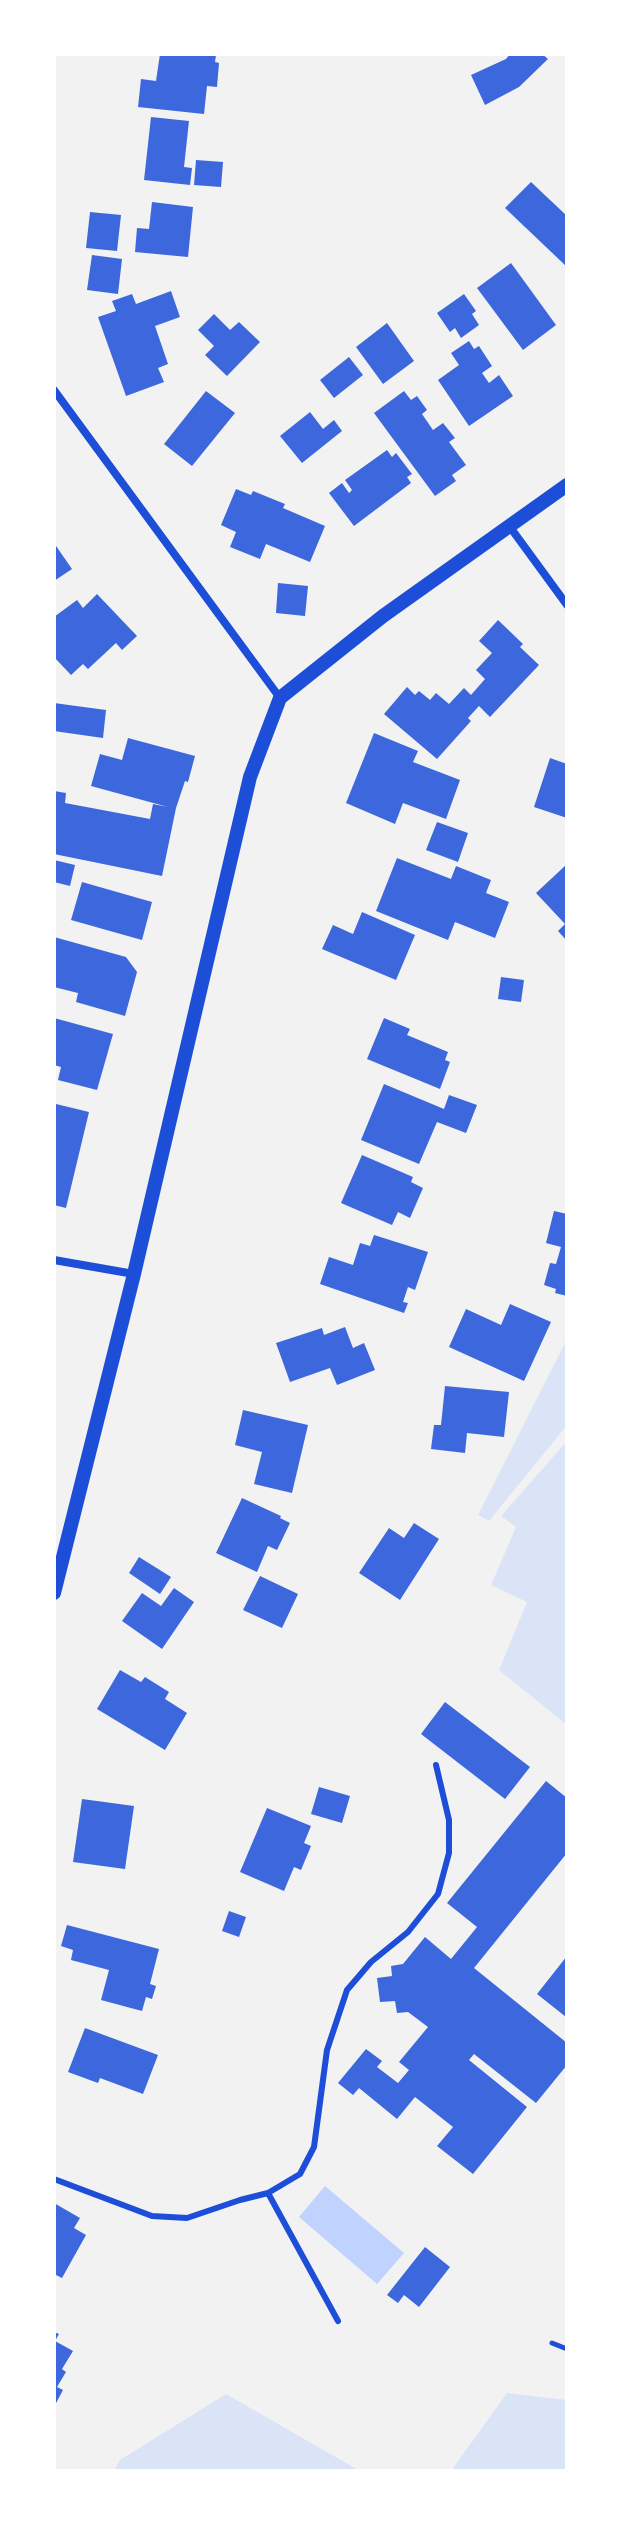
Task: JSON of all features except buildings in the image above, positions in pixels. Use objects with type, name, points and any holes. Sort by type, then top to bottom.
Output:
[{"type":"street","points":[[54,390],[280,698]]},
{"type":"street","points":[[54,1593],[134,1274],[250,777],[280,698],[383,616],[567,485]]},
{"type":"street","points":[[510,527],[567,605]]},
{"type":"street","points":[[54,1260],[134,1274]]},
{"type":"lane","points":[[54,2179],[152,2216],[187,2218],[268,2193],[300,2174],[314,2147],[327,2050],[347,1990],[371,1962],[408,1932],[438,1894],[449,1853],[449,1820],[436,1765]]},
{"type":"lane","points":[[268,2193],[338,2321]]},
{"type":"path","points":[[552,2343],[567,2349]]},
{"type":"shaded area","points":[[567,1339],[567,1425],[489,1521],[478,1515]]},
{"type":"shaded area","points":[[567,1441],[567,1725],[499,1670],[527,1602],[491,1585],[516,1527],[501,1516]]},
{"type":"shaded area","points":[[507,2393],[567,2400],[567,2471],[451,2471]]},
{"type":"shaded area","points":[[226,2394],[360,2471],[114,2471],[120,2460]]},
{"type":"water","points":[[325,2186],[404,2253],[377,2284],[299,2217]]}]
